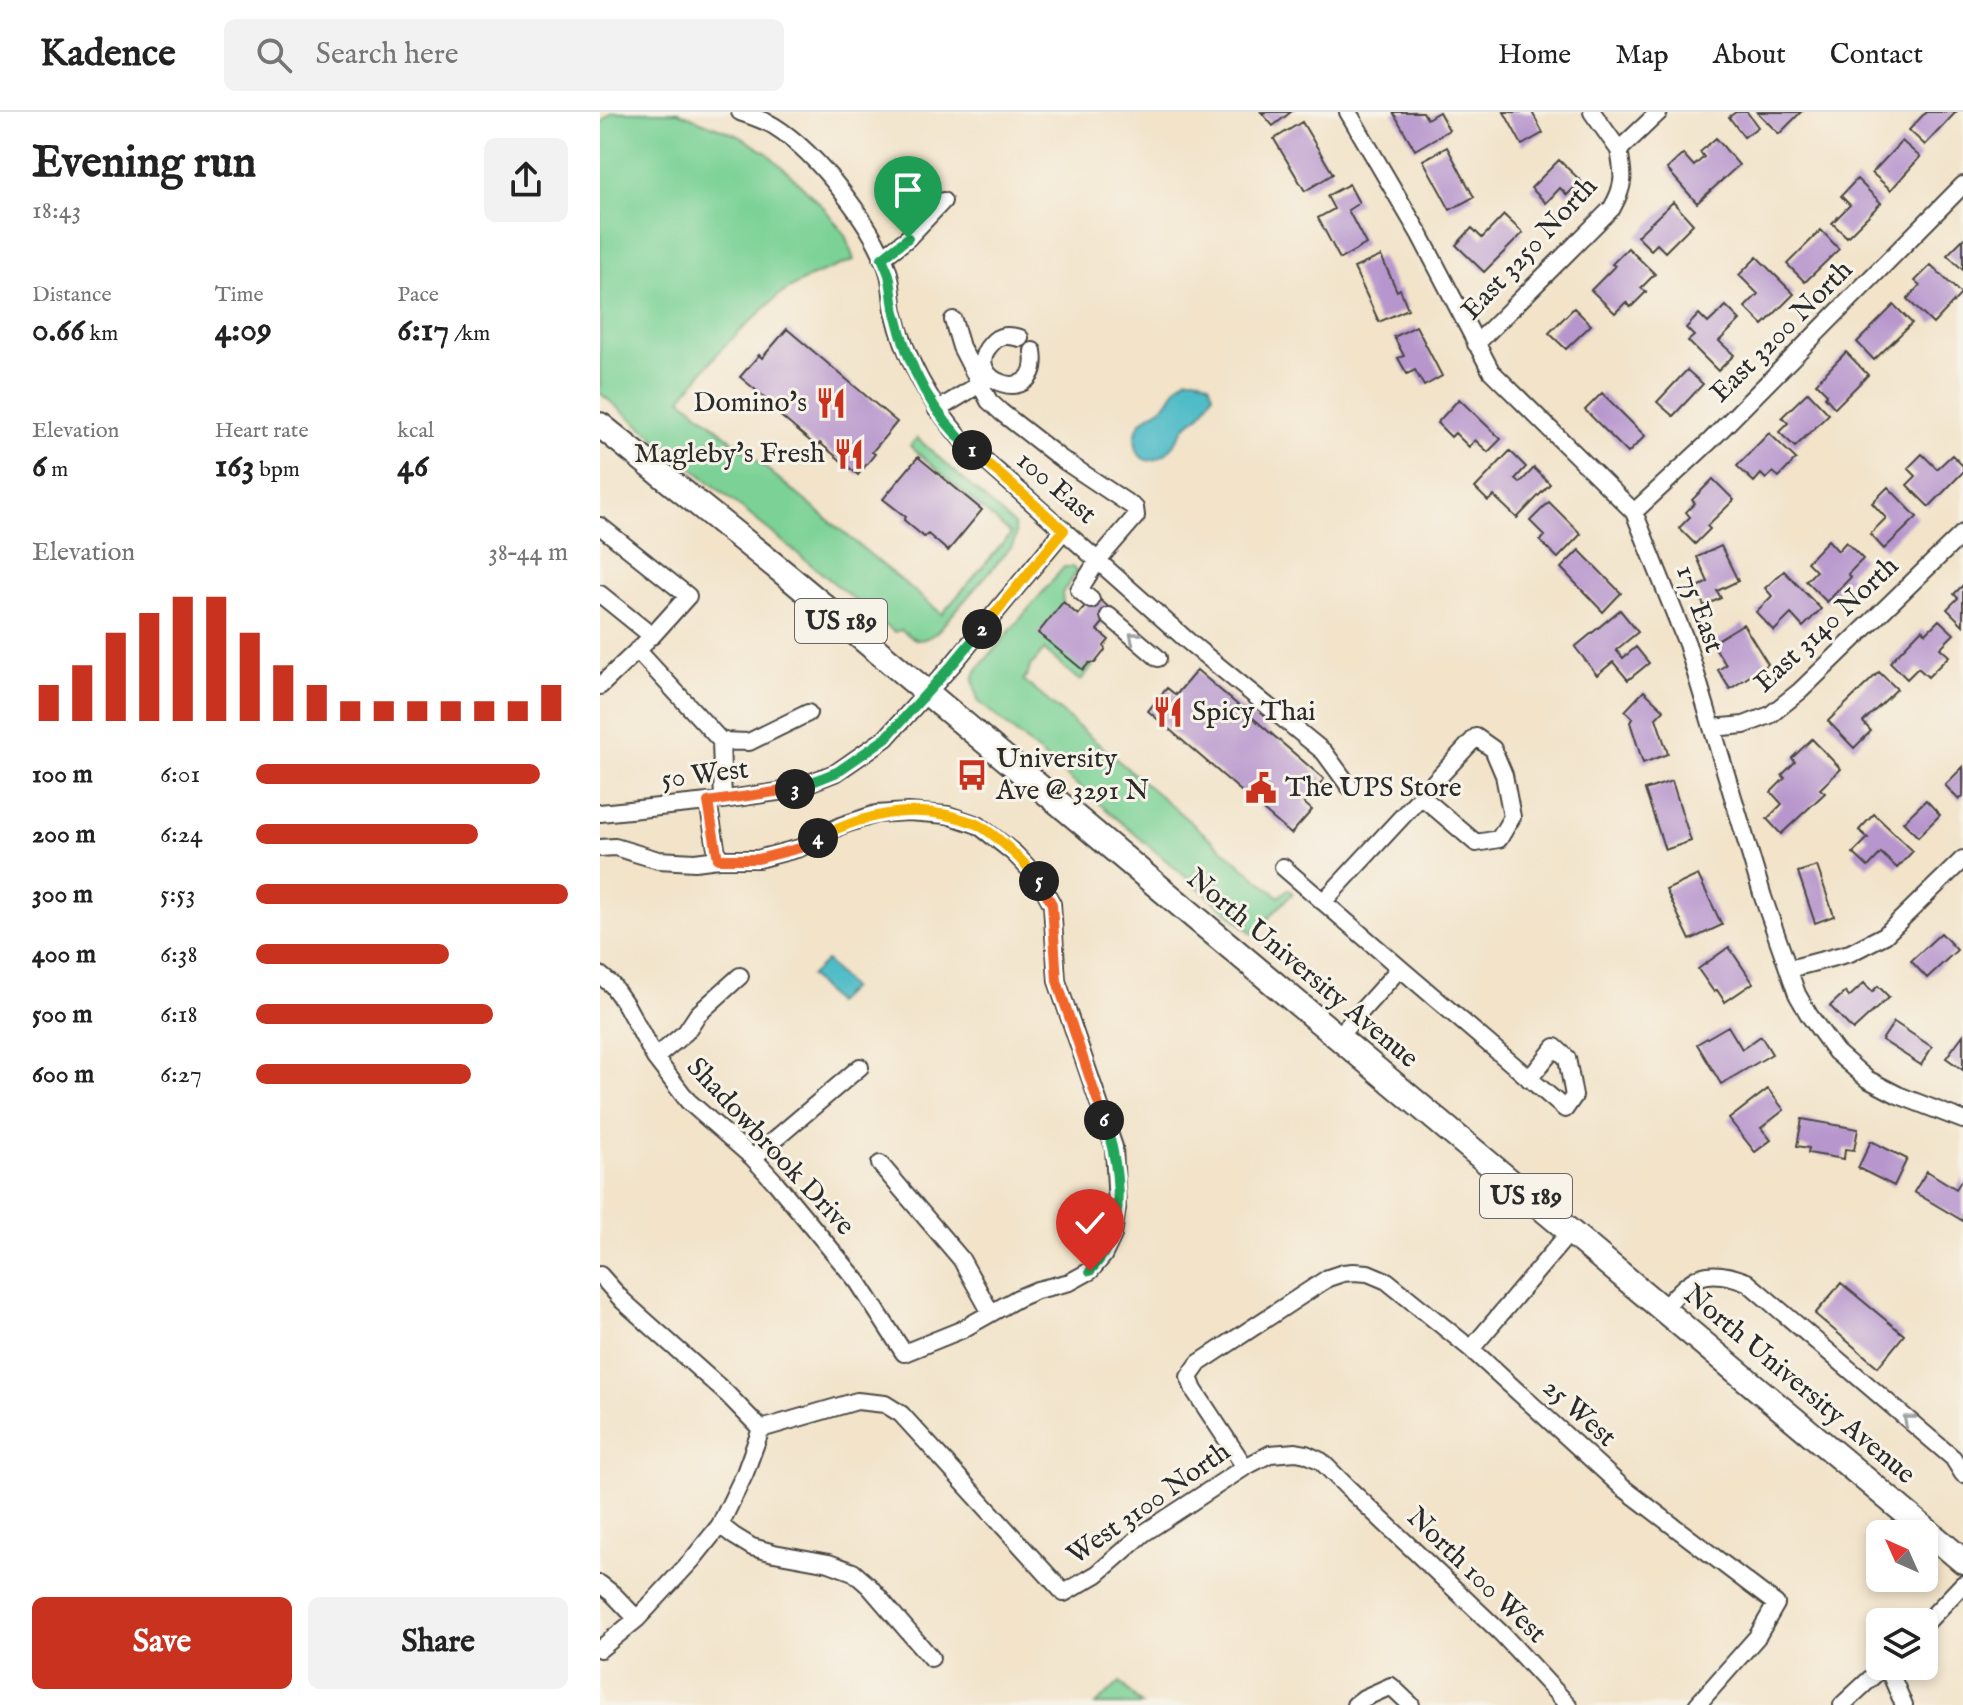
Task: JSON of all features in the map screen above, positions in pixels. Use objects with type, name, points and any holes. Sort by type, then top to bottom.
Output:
[{"type":"highway","name":"North University Avenue","points":[[600,425],[789,577],[1963,1561]]},
{"type":"street","name":"100 East","points":[[740,112],[773,125],[801,146],[850,200],[889,274],[902,340],[917,377],[937,410],[962,440],[1189,642],[1324,752],[1349,786]]},
{"type":"street","name":"175 East","points":[[1348,112],[1420,235],[1491,371],[1634,512],[1687,644],[1763,897],[1797,994],[1809,1015],[1836,1052],[1867,1079],[1898,1095],[1963,1120]]},
{"type":"street","points":[[1592,112],[1619,150]]},
{"type":"street","name":"East 3250 North","points":[[1476,344],[1612,208],[1621,193],[1624,176],[1619,150],[1659,112]]},
{"type":"street","name":"East 3200 North","points":[[1634,512],[1709,442],[1963,185]]},
{"type":"street","points":[[882,258],[908,238],[943,201]]},
{"type":"street","points":[[953,320],[961,347],[985,380],[1004,385],[1021,382],[1032,370],[1033,351]]},
{"type":"street","points":[[1020,338],[1009,335],[1001,337],[989,346],[984,362],[989,401],[1060,458],[1135,508],[1136,516],[1098,560],[1079,590],[1091,600]]},
{"type":"street","points":[[937,410],[985,380]]},
{"type":"street","points":[[600,526],[688,596],[600,686]]},
{"type":"street","name":"50 West","points":[[600,813],[791,790],[837,772],[886,738],[952,665],[1064,530]]},
{"type":"street","name":"East 3140 North","points":[[1712,728],[1744,725],[1770,715],[1800,691],[1963,533]]},
{"type":"street","points":[[600,594],[652,636]]},
{"type":"street","points":[[1109,616],[1158,658]]},
{"type":"street","points":[[637,650],[721,741],[749,742],[808,713]]},
{"type":"street","points":[[1323,902],[1421,796],[1476,737],[1493,749],[1504,775],[1512,817],[1499,839],[1476,843],[1421,796]]},
{"type":"street","points":[[718,859],[716,801],[721,741]]},
{"type":"street","points":[[600,848],[615,847],[658,860],[758,859],[800,848],[840,826],[876,814],[908,812],[948,815],[978,825],[1014,853],[1038,878],[1052,904],[1057,981],[1114,1147],[1117,1208],[1113,1235],[1103,1256],[1090,1271],[1070,1282],[1037,1290],[991,1313],[961,1259],[880,1164]]},
{"type":"street","points":[[1789,969],[1850,953],[1885,935],[1963,859]]},
{"type":"street","points":[[1283,867],[1529,1079]]},
{"type":"street","points":[[1337,1038],[1400,968]]},
{"type":"street","name":"Shadowbrook Drive","points":[[600,975],[612,985],[626,1005],[655,1058],[688,1101],[753,1158],[776,1183],[858,1282],[904,1353],[961,1330],[991,1313]]},
{"type":"street","points":[[655,1058],[686,1032],[698,1014],[740,976]]},
{"type":"street","points":[[753,1158],[860,1067]]},
{"type":"street","points":[[1471,1349],[1569,1233]]},
{"type":"street","name":"25 West","points":[[1245,1467],[1194,1390],[1189,1377],[1199,1363],[1328,1278],[1343,1273],[1368,1273],[1387,1281],[1471,1349],[1622,1487],[1776,1604],[1757,1637],[1697,1705]]},
{"type":"street","points":[[600,1275],[623,1301],[727,1394],[761,1429],[745,1473],[720,1525],[637,1619],[600,1649]]},
{"type":"street","points":[[1662,1310],[1687,1282],[1700,1276],[1729,1275],[1747,1282],[1953,1458],[1963,1474]]},
{"type":"street","name":"West 3100 North","points":[[761,1429],[857,1401],[885,1404],[901,1414],[1064,1593],[1097,1574],[1144,1533],[1270,1454],[1296,1452],[1321,1461],[1346,1486]]},
{"type":"street","name":"North 100 West","points":[[1346,1486],[1502,1634],[1568,1705]]},
{"type":"street","points":[[720,1525],[752,1547],[829,1563],[853,1572],[869,1586],[931,1658]]},
{"type":"street","points":[[600,1584],[637,1619]]},
{"type":"street","points":[[1938,1610],[1963,1584]]},
{"type":"street","points":[[1842,1705],[1870,1680]]},
{"type":"street","points":[[1892,1680],[1904,1705]]},
{"type":"street","points":[[1355,1705],[1391,1686],[1411,1705]]},
{"type":"green space","points":[[612,112],[678,112],[739,136],[767,153],[796,180],[845,235],[854,260],[810,277],[779,295],[722,348],[681,398],[942,614],[1011,534],[910,446],[917,438],[1014,525],[1016,536],[1012,546],[931,636],[918,640],[901,630],[894,632],[600,393],[600,124]]},
{"type":"green space","points":[[1064,567],[1072,567],[1077,572],[1062,593],[1063,602],[1083,670],[1089,663],[1093,666],[1080,681],[1044,650],[1023,680],[1279,897],[1288,889],[1293,893],[1253,934],[978,701],[973,680],[976,671]]},
{"type":"green space","points":[[1120,1682],[1142,1705],[1096,1705]]},
{"type":"water","points":[[1188,378],[1209,383],[1213,394],[1200,415],[1185,427],[1166,454],[1156,459],[1144,459],[1136,444],[1139,425],[1164,406],[1179,384]]},
{"type":"water","points":[[826,961],[851,988],[835,1003],[810,976]]},
{"type":"building","points":[[1261,112],[1291,112],[1273,126]]},
{"type":"building","points":[[1393,112],[1423,112],[1427,119],[1439,112],[1449,130],[1415,150]]},
{"type":"building","points":[[1504,112],[1532,112],[1543,133],[1522,145]]},
{"type":"building","points":[[1736,112],[1747,112],[1758,127],[1744,137],[1729,117]]},
{"type":"building","points":[[1757,112],[1801,112],[1779,134]]},
{"type":"building","points":[[1926,112],[1956,112],[1925,145],[1909,130]]},
{"type":"building","points":[[1302,122],[1333,174],[1305,191],[1274,139]]},
{"type":"building","points":[[1716,138],[1739,165],[1697,203],[1667,169],[1683,154],[1694,166],[1704,157],[1700,152]]},
{"type":"building","points":[[1902,141],[1920,157],[1891,190],[1872,173]]},
{"type":"building","points":[[1447,147],[1474,197],[1450,210],[1423,160]]},
{"type":"building","points":[[1559,160],[1581,181],[1567,195],[1560,188],[1546,203],[1531,188]]},
{"type":"building","points":[[1857,179],[1881,203],[1847,237],[1832,223],[1850,205],[1841,196]]},
{"type":"building","points":[[1349,184],[1359,203],[1348,210],[1366,244],[1340,259],[1318,218],[1334,209],[1327,196]]},
{"type":"building","points":[[1673,202],[1693,224],[1665,252],[1657,244],[1651,250],[1637,236]]},
{"type":"building","points":[[1504,215],[1523,233],[1484,272],[1456,245],[1472,228],[1482,238]]},
{"type":"building","points":[[1821,230],[1839,249],[1805,282],[1787,264]]},
{"type":"building","points":[[1963,239],[1963,270],[1947,255]]},
{"type":"building","points":[[1628,248],[1655,274],[1641,288],[1646,292],[1631,307],[1626,302],[1615,313],[1591,290]]},
{"type":"building","points":[[1381,256],[1408,309],[1379,322],[1354,268]]},
{"type":"building","points":[[1757,257],[1794,294],[1763,325],[1745,307],[1758,294],[1739,275]]},
{"type":"building","points":[[1931,265],[1961,294],[1933,324],[1907,299],[1920,285],[1915,281]]},
{"type":"building","points":[[1894,305],[1912,323],[1874,360],[1857,342]]},
{"type":"building","points":[[1726,306],[1740,320],[1719,341],[1734,355],[1718,371],[1688,341],[1694,336],[1686,328],[1699,314],[1708,323]]},
{"type":"building","points":[[1574,308],[1591,325],[1566,349],[1549,333]]},
{"type":"building","points":[[1416,326],[1442,376],[1424,386],[1415,370],[1407,374],[1398,358],[1404,356],[1394,337]]},
{"type":"building","points":[[787,329],[897,422],[858,475],[820,443],[817,447],[777,413],[780,410],[740,377],[759,355],[762,358]]},
{"type":"building","points":[[1846,352],[1868,375],[1835,408],[1816,383]]},
{"type":"building","points":[[1687,370],[1703,384],[1673,416],[1657,402]]},
{"type":"building","points":[[1808,392],[1829,414],[1795,447],[1779,432],[1788,423],[1782,417]]},
{"type":"building","points":[[1602,393],[1645,436],[1628,453],[1585,410]]},
{"type":"building","points":[[1459,399],[1501,439],[1488,452],[1475,440],[1469,447],[1455,433],[1451,437],[1437,423]]},
{"type":"building","points":[[1769,433],[1796,459],[1779,477],[1773,472],[1766,479],[1761,474],[1754,482],[1737,466]]},
{"type":"building","points":[[1510,451],[1526,467],[1515,479],[1520,483],[1534,468],[1550,484],[1517,518],[1494,496],[1488,501],[1475,488]]},
{"type":"building","points":[[1922,454],[1937,469],[1952,455],[1963,466],[1963,472],[1929,507],[1907,485],[1916,476],[1908,468]]},
{"type":"building","points":[[918,457],[982,510],[948,551],[928,534],[924,537],[904,520],[906,517],[883,499]]},
{"type":"building","points":[[1713,479],[1734,500],[1707,526],[1710,529],[1695,544],[1679,528],[1690,517],[1686,512],[1695,503],[1692,500]]},
{"type":"building","points":[[1888,487],[1917,517],[1884,549],[1870,534],[1886,518],[1872,503]]},
{"type":"building","points":[[1549,502],[1581,534],[1558,558],[1540,541],[1545,536],[1530,521]]},
{"type":"building","points":[[1828,540],[1838,551],[1846,542],[1863,559],[1827,602],[1806,581],[1816,571],[1807,562]]},
{"type":"building","points":[[1721,546],[1738,581],[1717,591],[1721,598],[1704,606],[1696,588],[1708,582],[1697,557]]},
{"type":"building","points":[[1579,550],[1621,593],[1603,612],[1561,568]]},
{"type":"building","points":[[1784,571],[1821,609],[1803,627],[1791,614],[1774,631],[1756,612],[1772,596],[1765,588]]},
{"type":"building","points":[[1963,585],[1963,625],[1947,609],[1958,598],[1954,594]]},
{"type":"building","points":[[1095,595],[1113,611],[1097,630],[1109,640],[1095,663],[1089,663],[1083,670],[1038,633],[1063,602],[1078,615]]},
{"type":"building","points":[[1620,610],[1638,632],[1616,650],[1623,658],[1636,647],[1649,663],[1628,680],[1613,662],[1597,675],[1575,647]]},
{"type":"building","points":[[1939,620],[1954,634],[1940,648],[1949,656],[1928,677],[1918,668],[1907,679],[1890,662],[1922,629],[1926,633]]},
{"type":"building","points":[[1743,624],[1768,664],[1730,689],[1718,670],[1726,665],[1712,643]]},
{"type":"building","points":[[1197,670],[1324,779],[1304,803],[1312,810],[1291,834],[1148,711],[1167,688],[1176,695]]},
{"type":"building","points":[[1879,672],[1897,689],[1863,722],[1871,731],[1854,748],[1828,721]]},
{"type":"building","points":[[1644,691],[1664,710],[1656,718],[1668,754],[1643,763],[1630,722],[1633,719],[1625,711]]},
{"type":"building","points":[[1812,739],[1841,769],[1820,789],[1825,793],[1781,834],[1767,819],[1782,804],[1771,792],[1795,762],[1792,758]]},
{"type":"building","points":[[1963,767],[1963,796],[1959,800],[1945,785]]},
{"type":"building","points":[[1672,781],[1691,841],[1665,850],[1645,790]]},
{"type":"building","points":[[1926,800],[1940,815],[1918,837],[1903,822]]},
{"type":"building","points":[[1874,814],[1913,851],[1897,868],[1881,853],[1868,867],[1853,853],[1868,838],[1859,830]]},
{"type":"building","points":[[1817,866],[1834,916],[1815,923],[1798,872]]},
{"type":"building","points":[[1698,875],[1722,925],[1690,940],[1666,890]]},
{"type":"building","points":[[1941,933],[1957,950],[1927,978],[1911,961]]},
{"type":"building","points":[[1729,947],[1753,983],[1725,1002],[1698,969]]},
{"type":"building","points":[[1864,983],[1872,992],[1878,986],[1889,997],[1853,1030],[1830,1006],[1845,992],[1849,997]]},
{"type":"building","points":[[1894,1022],[1932,1047],[1921,1065],[1882,1040]]},
{"type":"building","points":[[1728,1026],[1742,1049],[1761,1036],[1772,1054],[1721,1084],[1697,1044]]},
{"type":"building","points":[[1963,1035],[1963,1070],[1946,1058]]},
{"type":"building","points":[[1768,1089],[1784,1110],[1761,1128],[1771,1140],[1755,1152],[1729,1119]]},
{"type":"building","points":[[1802,1119],[1858,1129],[1854,1150],[1845,1149],[1844,1159],[1808,1153],[1809,1148],[1797,1146]]},
{"type":"building","points":[[1871,1141],[1907,1159],[1894,1186],[1858,1168]]},
{"type":"building","points":[[1927,1171],[1956,1189],[1963,1178],[1963,1221],[1914,1192]]},
{"type":"building","points":[[1841,1283],[1904,1335],[1878,1367],[1815,1314]]},
{"type":"place","name":"Domino's","points":[[831,403]]},
{"type":"place","name":"Magleby's Fresh","points":[[849,454]]},
{"type":"place","name":"Spicy Thai","points":[[1168,712]]},
{"type":"place","name":"University Ave @ 3291 N","points":[[972,775]]},
{"type":"place","name":"The UPS Store","points":[[1261,788]]},
{"type":"route","points":[[908,238],[882,258],[889,274],[902,340],[923,388],[941,416],[962,440],[1064,530],[952,665],[886,738],[837,772],[791,790],[708,802],[718,859],[758,859],[800,848],[840,826],[876,814],[908,812],[948,815],[978,825],[1014,853],[1038,878],[1052,904],[1057,981],[1114,1147],[1117,1208],[1113,1235],[1103,1256],[1090,1271]]}]
